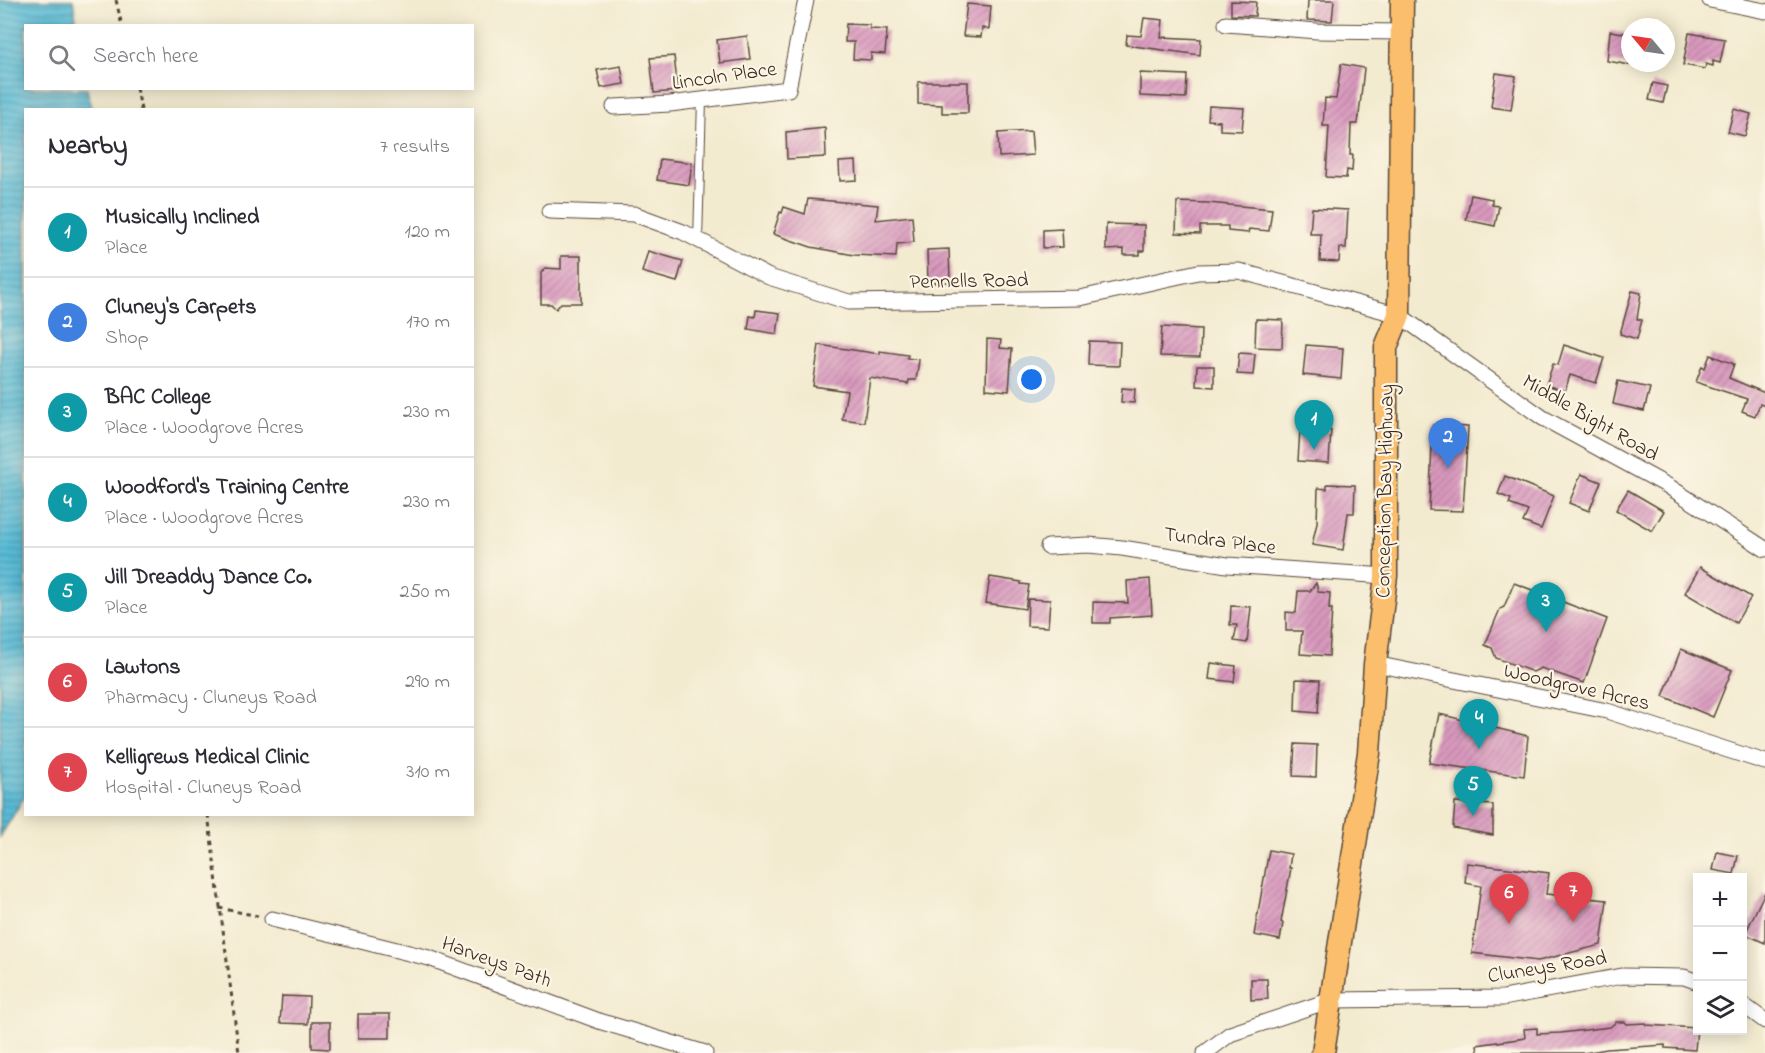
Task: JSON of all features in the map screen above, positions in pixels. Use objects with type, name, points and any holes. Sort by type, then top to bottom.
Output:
[{"type":"main road","name":"Conception Bay Highway","points":[[1323,1053],[1369,753],[1375,664],[1386,576],[1386,347],[1399,315],[1402,0]]},
{"type":"street","name":"Lincoln Place","points":[[614,107],[702,100],[788,89],[806,0]]},
{"type":"street","points":[[1710,0],[1765,11]]},
{"type":"street","points":[[1226,24],[1317,31],[1403,32]]},
{"type":"street","name":"Pennells Road","points":[[549,211],[634,214],[683,232],[769,277],[849,302],[1080,298],[1198,272],[1239,271],[1399,315]]},
{"type":"street","name":"Middle Bight Road","points":[[1399,315],[1543,418],[1668,486],[1765,549]]},
{"type":"street","name":"Tundra Place","points":[[1048,547],[1088,545],[1227,564],[1386,576]]},
{"type":"street","name":"Woodgrove Acres","points":[[1375,664],[1607,711],[1765,762]]},
{"type":"street","name":"Harveys Path","points":[[272,919],[429,958],[599,1021],[705,1053]]},
{"type":"street","name":"Cluneys Road","points":[[1330,1000],[1503,998],[1622,976],[1684,977],[1695,981]]},
{"type":"street","points":[[1205,1053],[1230,1034],[1330,1000]]},
{"type":"street","points":[[1747,1007],[1765,1021]]},
{"type":"lane","points":[[698,240],[702,100]]},
{"type":"path","points":[[116,0],[122,24]]},
{"type":"path","points":[[137,90],[141,108]]},
{"type":"path","points":[[208,816],[239,1053]]},
{"type":"path","points":[[219,908],[272,919]]},
{"type":"water","points":[[0,0],[73,0],[77,24],[24,24],[24,90],[87,90],[91,108],[24,108],[24,797],[0,837]]},
{"type":"building","points":[[1308,0],[1334,0],[1332,21],[1307,20]]},
{"type":"building","points":[[1231,1],[1256,2],[1255,16],[1231,15]]},
{"type":"building","points":[[967,4],[991,6],[989,29],[982,28],[981,37],[963,36]]},
{"type":"building","points":[[1144,18],[1163,20],[1161,37],[1201,39],[1200,55],[1126,45],[1127,35],[1141,36]]},
{"type":"building","points":[[846,24],[870,25],[870,29],[887,30],[885,54],[871,53],[871,60],[853,59],[854,42],[845,42]]},
{"type":"building","points":[[1610,31],[1621,33],[1621,63],[1607,61]]},
{"type":"building","points":[[1689,33],[1725,39],[1720,63],[1713,61],[1713,66],[1706,64],[1705,69],[1683,65]]},
{"type":"building","points":[[747,36],[750,59],[720,63],[717,40]]},
{"type":"building","points":[[674,56],[678,91],[654,93],[650,58]]},
{"type":"building","points":[[1341,64],[1364,68],[1358,124],[1351,124],[1352,171],[1347,170],[1346,178],[1326,177],[1329,126],[1323,126],[1325,98],[1336,99]]},
{"type":"building","points":[[621,66],[624,84],[601,88],[597,70]]},
{"type":"building","points":[[1140,73],[1187,75],[1186,98],[1140,96]]},
{"type":"building","points":[[1496,73],[1516,76],[1511,110],[1491,107]]},
{"type":"building","points":[[918,82],[968,82],[968,113],[942,113],[942,105],[918,104]]},
{"type":"building","points":[[1653,83],[1667,86],[1663,103],[1649,100]]},
{"type":"building","points":[[1209,106],[1244,108],[1242,131],[1220,130],[1220,121],[1208,120]]},
{"type":"building","points":[[1734,109],[1751,114],[1745,136],[1728,132]]},
{"type":"building","points":[[825,128],[826,157],[787,159],[786,132]]},
{"type":"building","points":[[1031,131],[1033,155],[999,157],[998,133]]},
{"type":"building","points":[[660,159],[692,163],[689,185],[657,180]]},
{"type":"building","points":[[856,161],[857,180],[840,181],[839,162]]},
{"type":"building","points":[[1471,195],[1492,199],[1492,205],[1499,206],[1495,226],[1466,220]]},
{"type":"building","points":[[808,199],[878,205],[876,220],[912,216],[914,242],[897,244],[896,257],[854,255],[811,247],[773,234],[780,212],[782,213],[784,207],[805,214]]},
{"type":"building","points":[[1177,202],[1272,209],[1269,231],[1249,229],[1248,233],[1228,231],[1228,226],[1200,226],[1200,234],[1176,233]]},
{"type":"building","points":[[1312,208],[1348,210],[1346,248],[1340,248],[1339,262],[1320,261],[1321,234],[1310,234]]},
{"type":"building","points":[[1106,224],[1144,225],[1144,251],[1140,251],[1140,255],[1124,255],[1124,249],[1106,250]]},
{"type":"building","points":[[1062,229],[1063,247],[1043,248],[1043,230]]},
{"type":"building","points":[[949,249],[950,282],[928,283],[927,250]]},
{"type":"building","points":[[648,251],[683,261],[677,282],[642,272]]},
{"type":"building","points":[[561,256],[581,256],[581,303],[561,303],[556,309],[551,304],[541,304],[541,273],[545,268],[561,269]]},
{"type":"building","points":[[1632,291],[1641,293],[1637,319],[1642,320],[1637,339],[1620,334]]},
{"type":"building","points":[[756,310],[780,313],[777,334],[748,329],[750,316],[755,317]]},
{"type":"building","points":[[1256,319],[1283,320],[1282,348],[1255,347]]},
{"type":"building","points":[[1162,327],[1201,329],[1200,357],[1160,356]]},
{"type":"building","points":[[987,339],[1001,340],[1000,348],[1012,349],[1009,391],[986,389]]},
{"type":"building","points":[[1089,341],[1120,342],[1119,366],[1088,365]]},
{"type":"building","points":[[819,345],[880,354],[880,351],[908,355],[907,358],[919,360],[916,380],[909,380],[908,384],[870,378],[864,422],[842,419],[847,391],[813,386]]},
{"type":"building","points":[[1306,345],[1343,348],[1341,379],[1303,375]]},
{"type":"building","points":[[1564,345],[1604,358],[1596,383],[1570,375],[1565,391],[1546,385],[1553,364],[1558,365]]},
{"type":"building","points":[[1239,353],[1255,354],[1253,375],[1237,374]]},
{"type":"building","points":[[1710,355],[1734,364],[1729,378],[1765,393],[1765,406],[1760,404],[1755,416],[1742,411],[1747,399],[1696,382],[1702,366],[1705,368]]},
{"type":"building","points":[[1197,366],[1214,366],[1214,387],[1196,386]]},
{"type":"building","points":[[1618,381],[1650,388],[1644,411],[1613,404]]},
{"type":"building","points":[[1122,388],[1135,389],[1134,403],[1121,402]]},
{"type":"building","points":[[1433,425],[1468,427],[1463,511],[1429,510]]},
{"type":"building","points":[[1300,429],[1331,430],[1329,463],[1298,461]]},
{"type":"building","points":[[1581,474],[1601,482],[1589,511],[1569,503]]},
{"type":"building","points":[[1505,476],[1554,496],[1541,529],[1523,522],[1528,511],[1509,504],[1511,499],[1498,494]]},
{"type":"building","points":[[1327,484],[1355,485],[1354,513],[1348,513],[1343,550],[1312,545],[1317,523],[1318,488],[1327,489]]},
{"type":"building","points":[[1628,490],[1664,511],[1652,531],[1616,510]]},
{"type":"building","points":[[1700,567],[1751,597],[1736,623],[1685,593]]},
{"type":"building","points":[[990,577],[1029,585],[1025,609],[986,603]]},
{"type":"building","points":[[1150,579],[1152,615],[1110,618],[1110,623],[1093,623],[1093,602],[1128,603],[1127,581]]},
{"type":"building","points":[[1316,583],[1318,592],[1330,593],[1329,609],[1332,609],[1329,656],[1300,654],[1302,631],[1286,631],[1286,612],[1296,613],[1298,591],[1310,591]]},
{"type":"building","points":[[1514,583],[1607,619],[1584,683],[1541,668],[1533,672],[1496,658],[1492,648],[1485,645]]},
{"type":"building","points":[[1028,599],[1050,600],[1048,627],[1027,626]]},
{"type":"building","points":[[1231,606],[1251,607],[1247,643],[1234,641],[1237,625],[1230,625]]},
{"type":"building","points":[[1681,649],[1732,670],[1713,717],[1663,696]]},
{"type":"building","points":[[1211,663],[1236,666],[1234,682],[1209,679]]},
{"type":"building","points":[[1296,679],[1320,680],[1318,713],[1295,711]]},
{"type":"building","points":[[1439,714],[1528,736],[1524,776],[1429,763]]},
{"type":"building","points":[[1295,744],[1317,745],[1316,777],[1293,776]]},
{"type":"building","points":[[1455,802],[1493,805],[1493,835],[1453,828]]},
{"type":"building","points":[[1269,850],[1291,854],[1280,940],[1254,935]]},
{"type":"building","points":[[1717,852],[1738,856],[1734,873],[1713,870]]},
{"type":"building","points":[[1467,863],[1549,873],[1546,894],[1607,900],[1601,945],[1538,961],[1472,953],[1481,886],[1465,883]]},
{"type":"building","points":[[1765,892],[1765,943],[1747,935],[1747,930]]},
{"type":"building","points":[[1251,979],[1267,979],[1268,999],[1251,1000]]},
{"type":"building","points":[[282,996],[309,997],[308,1024],[280,1023]]},
{"type":"building","points":[[358,1014],[390,1014],[390,1038],[358,1038]]},
{"type":"building","points":[[312,1022],[330,1022],[330,1049],[312,1048]]},
{"type":"building","points":[[1616,1022],[1625,1022],[1627,1024],[1646,1023],[1646,1025],[1693,1028],[1693,1035],[1696,1035],[1695,1050],[1665,1048],[1665,1045],[1584,1053],[1478,1053],[1477,1045],[1525,1038],[1524,1029],[1537,1028],[1537,1034],[1610,1027]]},
{"type":"place","name":"Musically Inclined","points":[[1314,450]]},
{"type":"place","name":"Cluney's Carpets","points":[[1448,468]]},
{"type":"place","name":"BAC College","points":[[1546,632]]},
{"type":"place","name":"Woodford's Training Centre","points":[[1479,749]]},
{"type":"place","name":"Jill Dreaddy Dance Co.","points":[[1473,816]]},
{"type":"place","name":"Kelligrews Medical Clinic","points":[[1573,922]]},
{"type":"place","name":"Lawtons","points":[[1509,924]]}]
